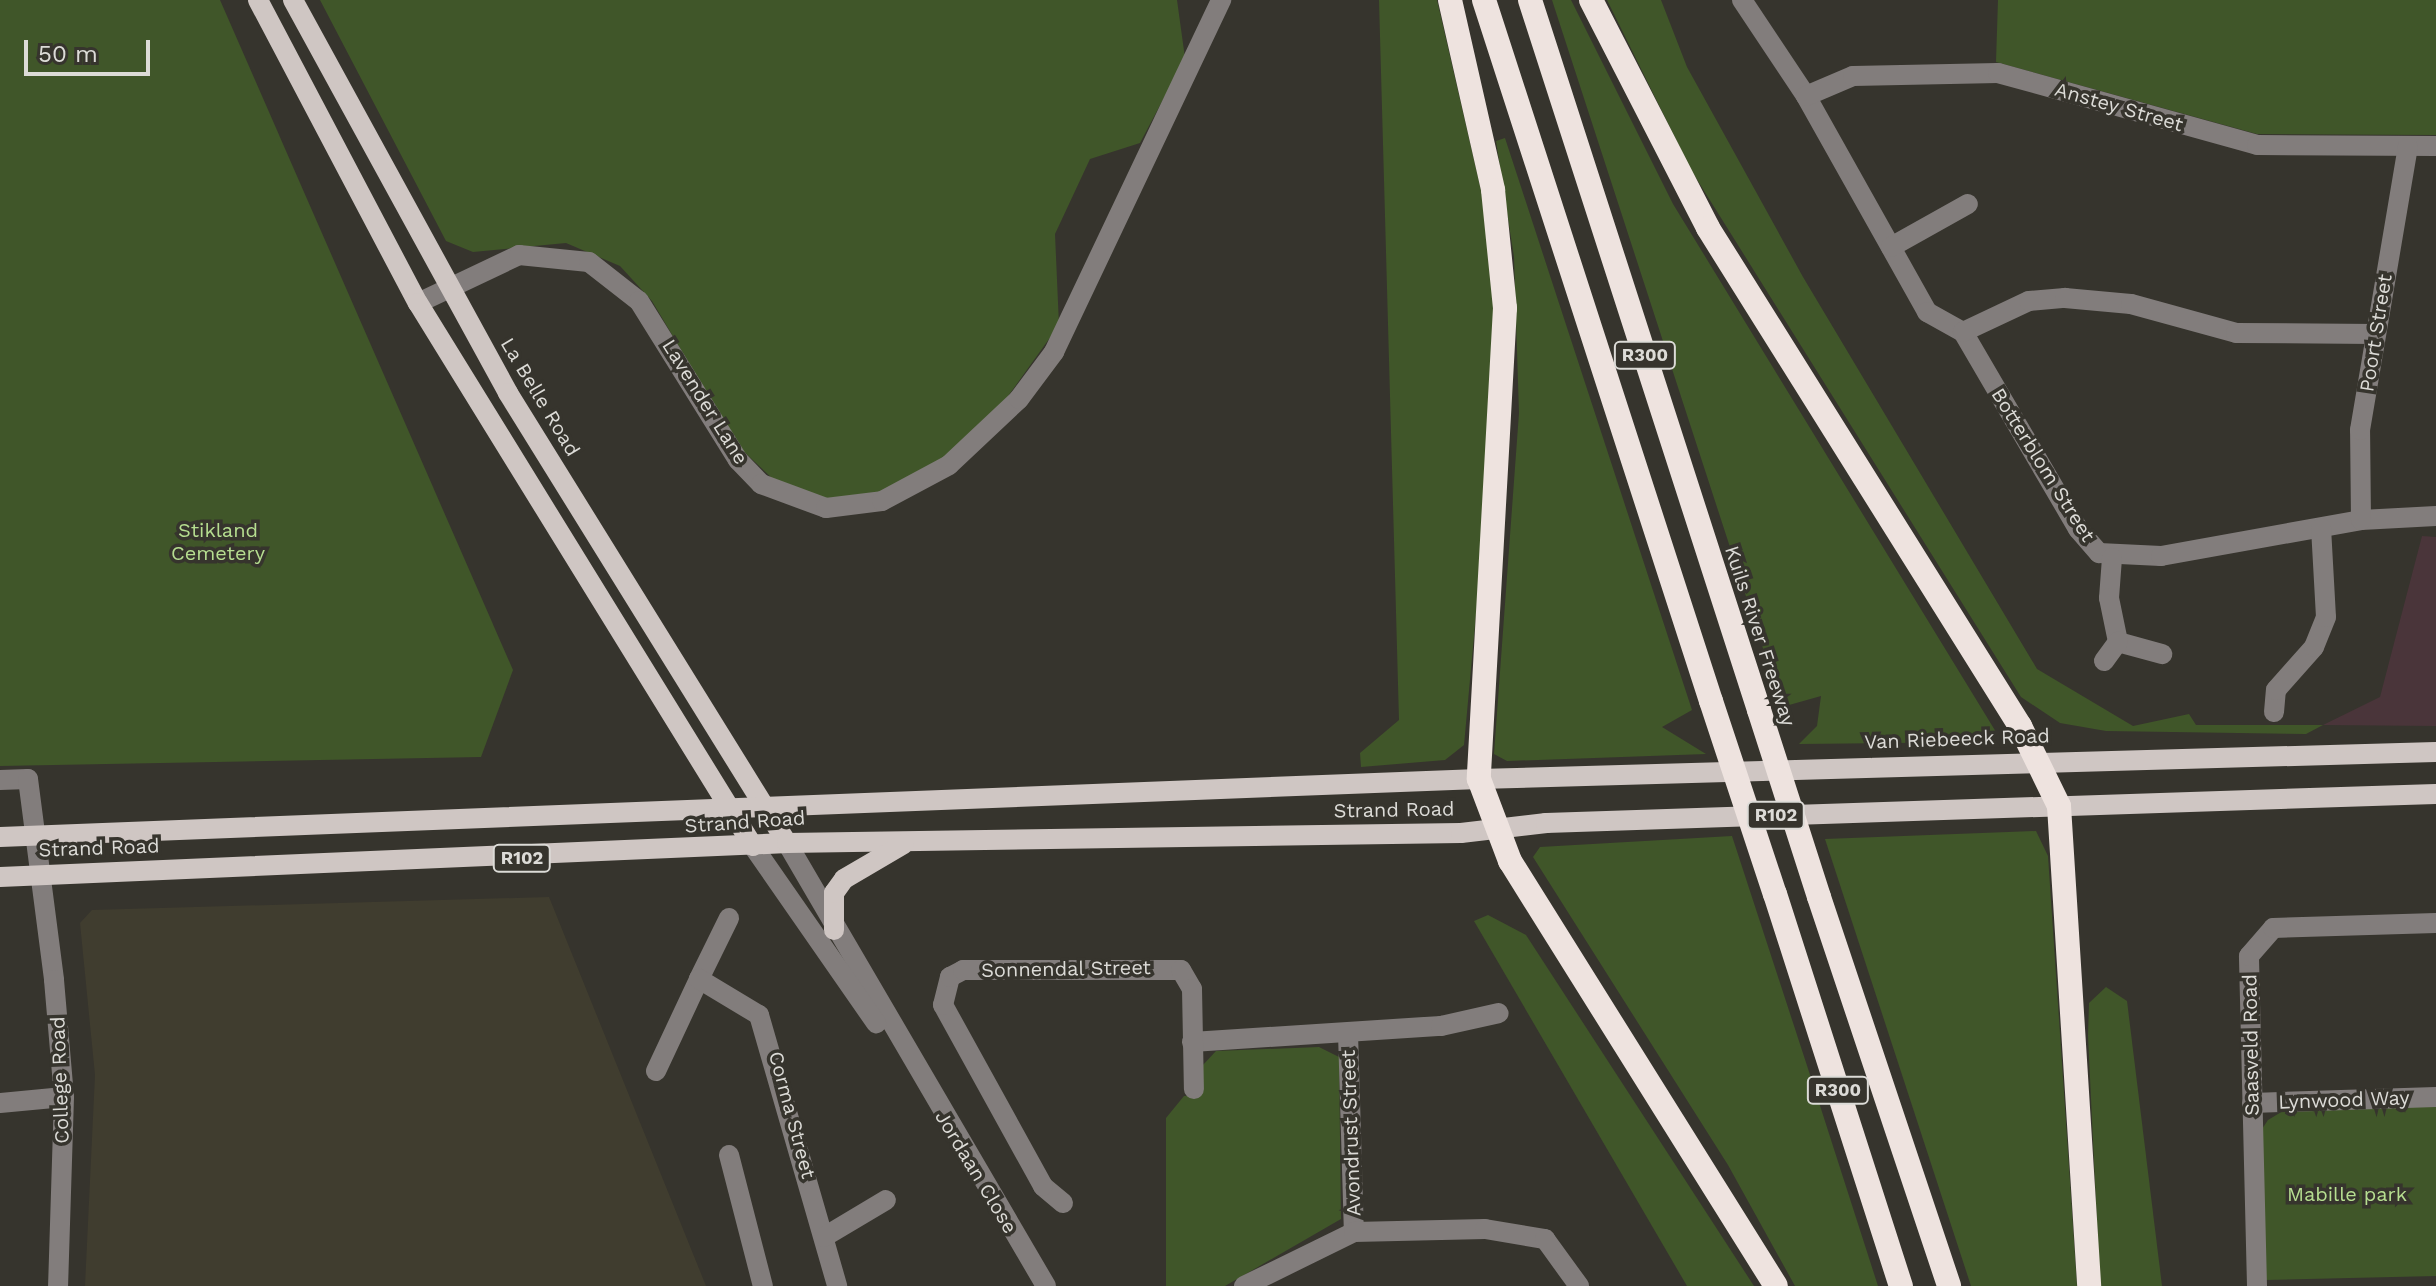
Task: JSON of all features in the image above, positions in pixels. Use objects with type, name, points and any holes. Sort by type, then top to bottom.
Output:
[{"type":"highway","points":[[1450,0],[1493,190],[1505,308],[1479,779],[1494,829],[1776,1286]]},
{"type":"highway","name":"R300","points":[[1484,0],[1901,1286]]},
{"type":"highway","name":"Kuils River Freeway","points":[[1530,0],[1819,897],[1949,1286]]},
{"type":"highway","points":[[1591,0],[1708,228],[2039,760],[2059,806],[2089,1286]]},
{"type":"main road","points":[[258,0],[418,303],[753,846]]},
{"type":"main road","name":"La Belle Road","points":[[293,0],[448,288],[787,843]]},
{"type":"main road","name":"Van Riebeeck Road","points":[[1479,779],[2039,760],[2436,752]]},
{"type":"main road","name":"Strand Road","points":[[0,837],[1479,779]]},
{"type":"main road","name":"R102","points":[[1494,829],[2436,794]]},
{"type":"main road","name":"Strand Road","points":[[0,877],[787,843],[1494,829]]},
{"type":"main road","points":[[834,930],[834,893],[844,879],[908,842]]},
{"type":"street","name":"Lavender Lane","points":[[418,303],[519,255],[546,253],[598,266],[646,310],[738,460],[761,484],[826,508],[882,501],[949,465],[1019,399],[1054,352],[1221,0]]},
{"type":"street","points":[[1742,0],[1806,96],[1927,312],[1963,332],[2029,301],[2065,298],[2131,304],[2236,333],[2375,334]]},
{"type":"street","name":"Anstey Street","points":[[1806,96],[1853,76],[1998,73],[2257,145],[2436,146]]},
{"type":"street","name":"Poort Street","points":[[2361,520],[2360,430],[2408,147]]},
{"type":"street","points":[[1891,247],[1968,204]]},
{"type":"street","name":"Botterblom Street","points":[[1963,332],[2078,529],[2112,558],[2361,520],[2436,516]]},
{"type":"street","points":[[2274,712],[2276,690],[2314,647],[2326,617],[2321,528]]},
{"type":"street","points":[[2104,661],[2118,642],[2109,598],[2112,558]]},
{"type":"street","points":[[2118,642],[2162,654]]},
{"type":"street","name":"College Road","points":[[0,780],[28,779],[39,874],[64,1097],[58,1286]]},
{"type":"street","name":"Jordaan Close","points":[[787,843],[907,1059],[1046,1286]]},
{"type":"street","name":"Jordaan Close","points":[[753,846],[820,949],[907,1059]]},
{"type":"street","points":[[656,1071],[729,918]]},
{"type":"street","name":"Saasveld Road","points":[[2257,1286],[2249,956],[2258,939],[2273,928],[2436,923]]},
{"type":"street","name":"Sonnendal Street","points":[[1063,1203],[1043,1186],[943,1005],[947,981],[963,970],[1177,968],[1192,989],[1194,1089]]},
{"type":"street","name":"Corma Street","points":[[699,979],[745,1002],[768,1032],[837,1286]]},
{"type":"street","points":[[1192,1042],[1348,1033],[1499,1013]]},
{"type":"street","name":"Avondrust Street","points":[[1348,1033],[1354,1232]]},
{"type":"street","points":[[0,1103],[64,1097]]},
{"type":"street","name":"Lynwood Way","points":[[2252,1103],[2436,1097]]},
{"type":"street","points":[[729,1155],[763,1286]]},
{"type":"street","points":[[824,1237],[886,1200]]},
{"type":"street","points":[[1244,1286],[1354,1232],[1528,1232],[1556,1250],[1579,1286]]},
{"type":"shaded area","points":[[2422,536],[2436,537],[2436,726],[2323,725],[2380,697]]},
{"type":"shaded area","points":[[549,897],[706,1286],[85,1286],[95,1075],[80,923],[92,910]]},
{"type":"green space","name":"Stikland Cemetery","points":[[0,0],[220,0],[513,670],[481,757],[0,766]]},
{"type":"green space","points":[[320,0],[1177,0],[1185,58],[1140,143],[1090,159],[1055,234],[1059,325],[998,410],[945,457],[880,492],[822,499],[775,481],[739,447],[652,301],[620,266],[566,243],[473,252],[446,241]]},
{"type":"green space","points":[[1379,0],[1437,0],[1484,203],[1494,314],[1493,429],[1464,745],[1445,760],[1361,767],[1360,753],[1399,720]]},
{"type":"green space","points":[[1552,0],[1571,0],[1673,204],[1996,732],[1992,742],[1799,744],[1817,726],[1821,696],[1782,707]]},
{"type":"green space","points":[[1607,0],[1661,0],[1687,67],[1803,277],[2037,669],[2133,726],[2189,714],[2196,725],[2323,725],[2306,734],[2106,731],[2060,723],[2021,697],[1691,170]]},
{"type":"green space","points":[[1998,0],[2436,0],[2436,135],[2257,134],[1996,62]]},
{"type":"green space","points":[[1505,138],[1692,710],[1662,727],[1706,754],[1507,761],[1494,754],[1519,413],[1514,257],[1496,141]]},
{"type":"green space","points":[[2036,831],[2048,856],[2077,1286],[1971,1286],[1825,839]]},
{"type":"green space","points":[[1732,836],[1878,1286],[1795,1286],[1728,1165],[1533,857],[1540,847]]},
{"type":"green space","points":[[1488,915],[1526,935],[1754,1286],[1687,1286],[1474,921]]},
{"type":"green space","points":[[2106,987],[2127,1001],[2162,1286],[2100,1286],[2088,1036],[2089,1003]]},
{"type":"green space","points":[[1319,1047],[1339,1057],[1341,1219],[1225,1286],[1166,1286],[1166,1118],[1184,1096],[1201,1096],[1202,1066],[1216,1051]]},
{"type":"green space","name":"Mabille park","points":[[2436,1106],[2436,1276],[2265,1280],[2262,1129],[2268,1120],[2283,1111]]}]
